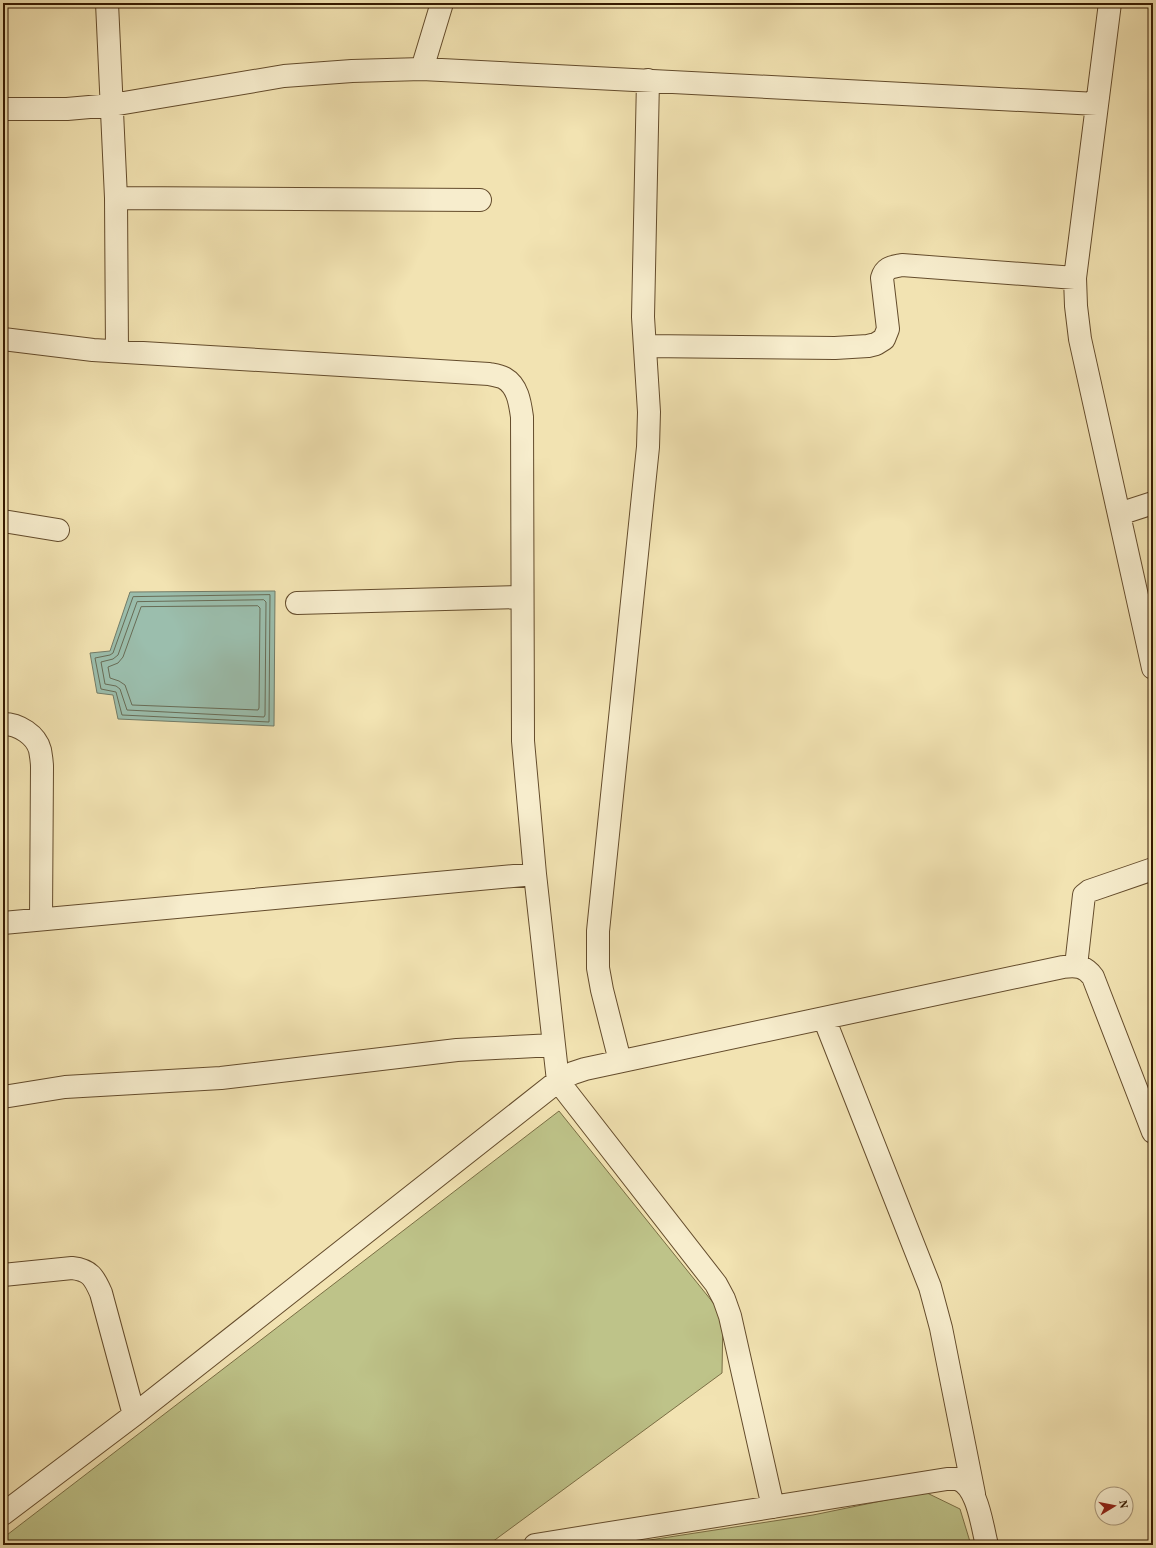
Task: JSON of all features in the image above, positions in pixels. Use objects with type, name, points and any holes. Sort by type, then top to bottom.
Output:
[{"type":"street","points":[[107,3],[116,198],[117,351]]},
{"type":"street","points":[[422,69],[442,3]]},
{"type":"street","points":[[1110,3],[1075,278],[1076,306],[1080,339],[1153,668]]},
{"type":"street","points":[[3,109],[67,109],[112,105],[284,76],[352,71],[422,69],[1097,104]]},
{"type":"street","points":[[620,1061],[598,968],[598,931],[648,447],[649,412],[643,317],[648,80]]},
{"type":"street","points":[[116,198],[480,200]]},
{"type":"street","points":[[645,346],[835,348],[868,346],[876,344],[884,339],[888,329],[881,284],[884,272],[890,267],[902,265],[1075,278]]},
{"type":"street","points":[[3,339],[93,350],[489,374],[504,378],[514,388],[520,403],[522,417],[523,741],[534,874],[558,1081],[716,1284],[724,1299],[732,1324],[773,1507]]},
{"type":"street","points":[[1119,514],[1153,504]]},
{"type":"street","points":[[3,522],[58,530]]},
{"type":"street","points":[[297,603],[522,597]]},
{"type":"street","points":[[3,724],[21,727],[33,737],[40,749],[42,767],[41,919]]},
{"type":"street","points":[[1076,966],[1084,895],[1089,891],[1153,869]]},
{"type":"street","points":[[3,923],[534,874]]},
{"type":"street","points":[[3,1514],[134,1415],[558,1081],[573,1073],[585,1069],[1063,967],[1076,966],[1088,971],[1093,976],[1153,1132]]},
{"type":"street","points":[[824,1018],[930,1287],[941,1328],[974,1494],[987,1545]]},
{"type":"street","points":[[3,1097],[65,1087],[221,1078],[457,1050],[554,1044]]},
{"type":"street","points":[[3,1276],[72,1268],[83,1269],[90,1274],[101,1293],[134,1415]]},
{"type":"street","points":[[535,1545],[947,1479],[957,1480],[966,1485],[974,1494]]},
{"type":"green space","points":[[559,1111],[723,1315],[722,1373],[488,1545],[3,1545],[3,1538]]},
{"type":"green space","points":[[925,1492],[960,1509],[971,1545],[617,1545],[813,1515]]},
{"type":"water","points":[[275,591],[274,726],[118,719],[113,695],[97,693],[90,653],[110,651],[130,592]]}]
